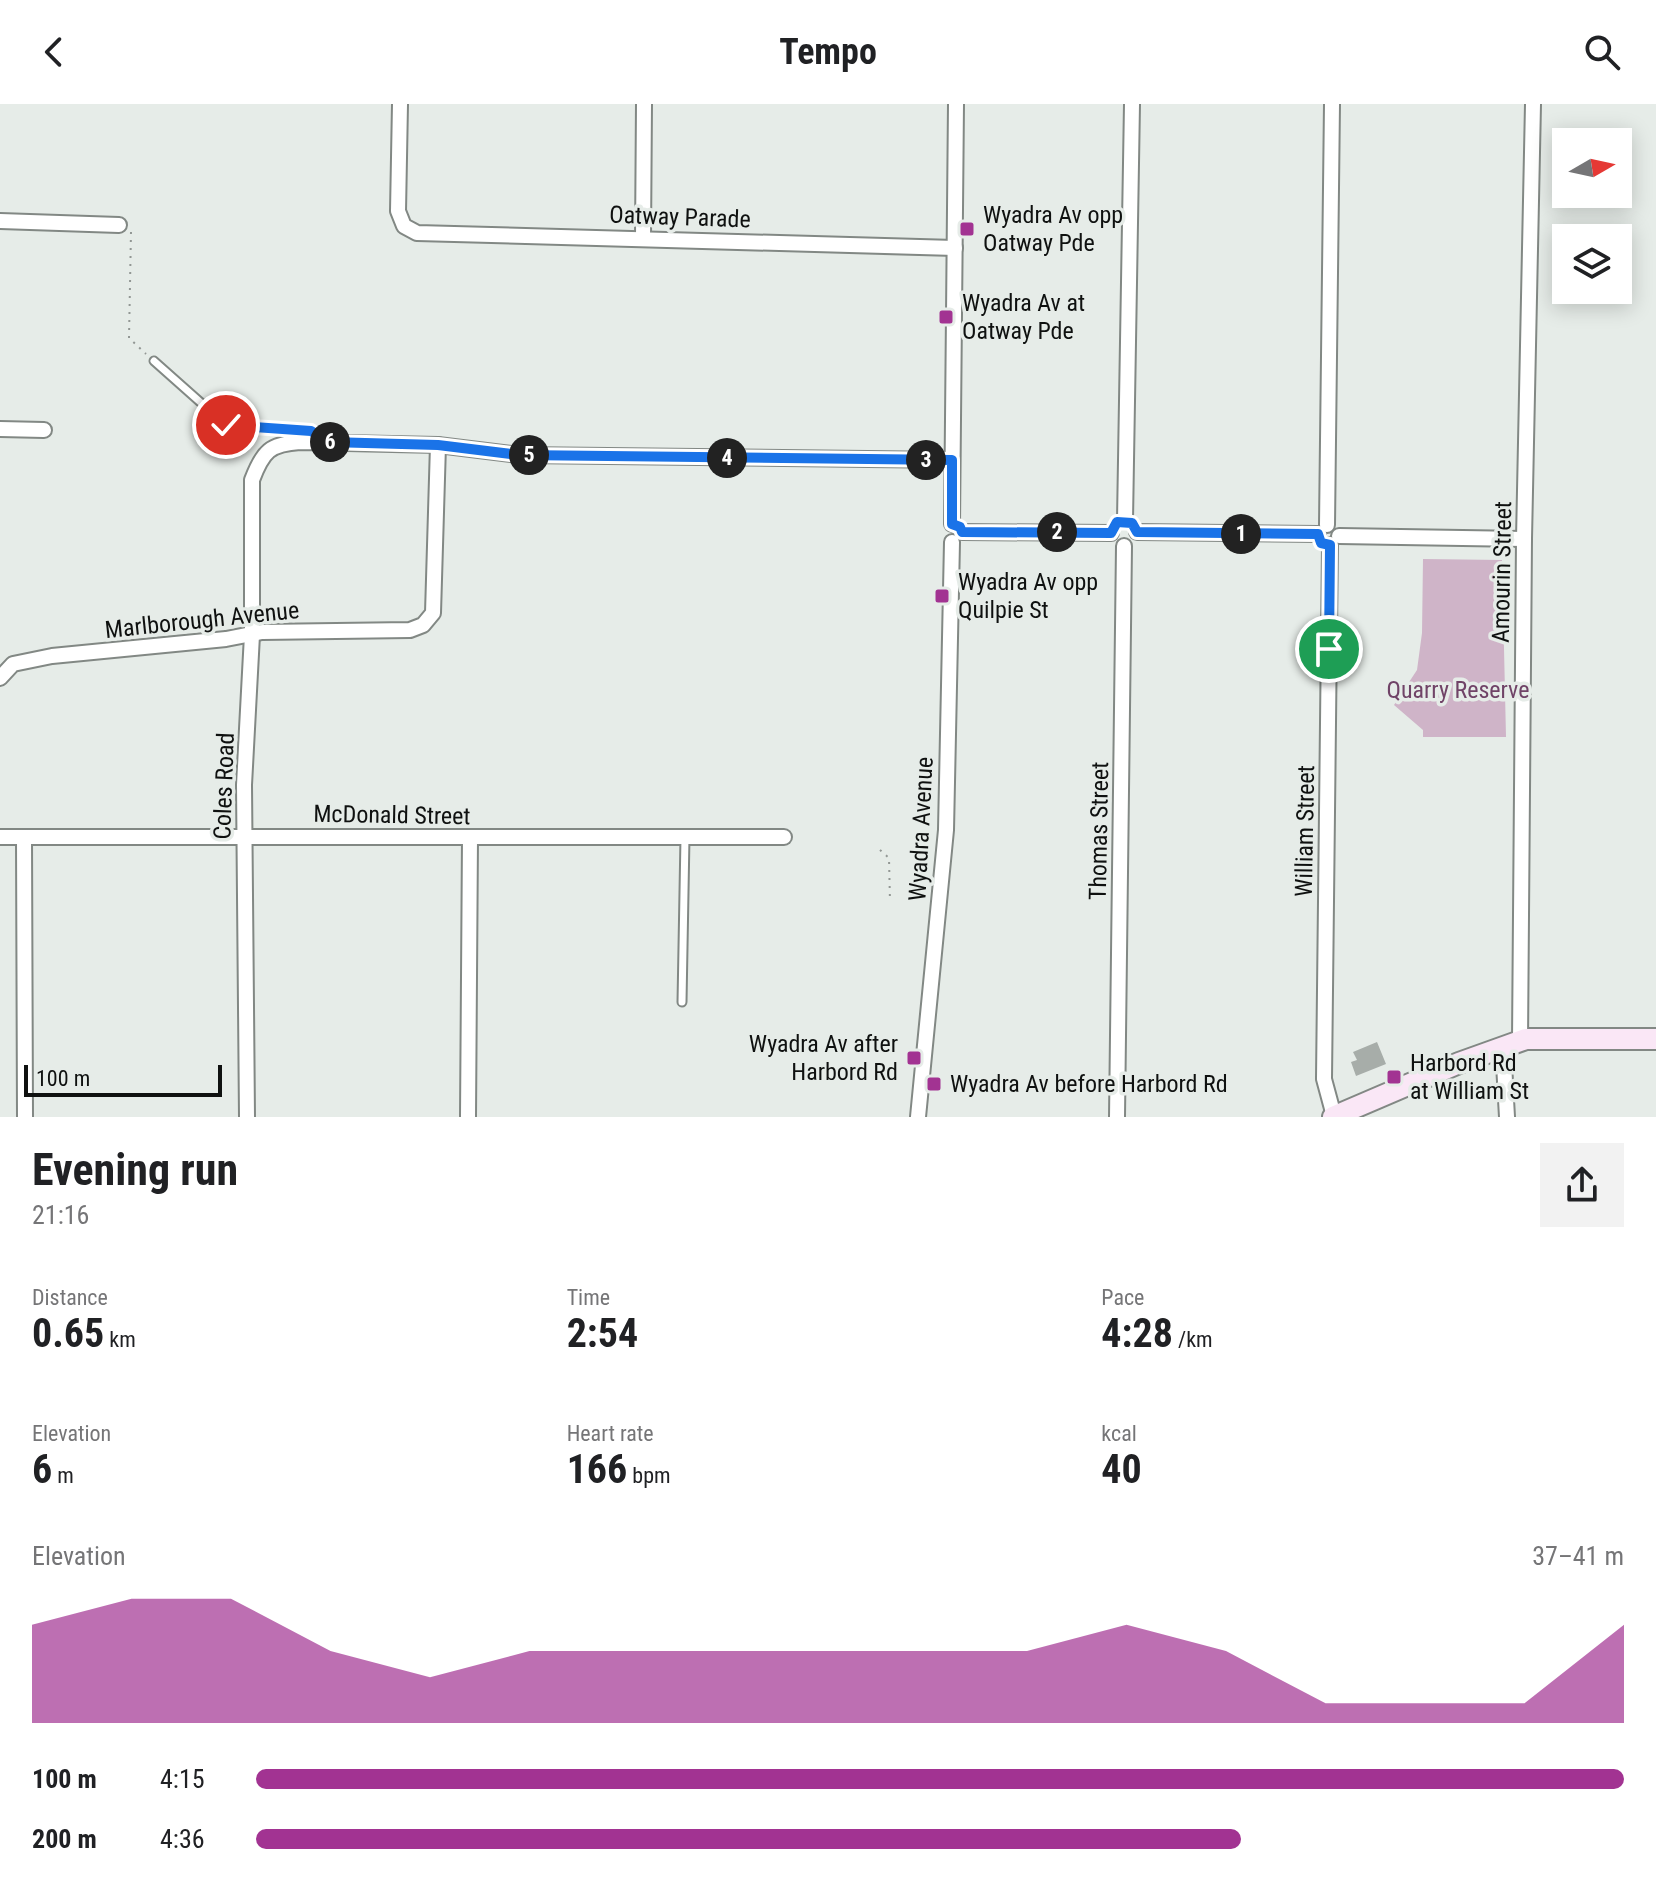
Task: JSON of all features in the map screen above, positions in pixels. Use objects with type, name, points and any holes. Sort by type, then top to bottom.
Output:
[{"type":"main road","points":[[1334,1117],[1511,1043],[1543,1037],[1656,1039]]},
{"type":"street","name":"Oatway Parade","points":[[400,104],[398,211],[404,226],[417,233],[955,248]]},
{"type":"street","points":[[643,238],[644,104]]},
{"type":"street","name":"Wyadra Avenue","points":[[918,1117],[943,870],[955,533],[952,460],[956,104]]},
{"type":"street","points":[[1125,520],[1132,104]]},
{"type":"street","name":"William Street","points":[[1332,104],[1324,1079],[1334,1117]]},
{"type":"street","name":"Amourin Street","points":[[1507,1117],[1533,104]]},
{"type":"street","points":[[0,221],[119,225]]},
{"type":"street","points":[[0,429],[44,430]]},
{"type":"street","points":[[329,442],[438,445],[519,455],[952,460]]},
{"type":"street","name":"Coles Road","points":[[247,1117],[244,836],[252,635],[252,480],[260,458],[277,444],[329,442]]},
{"type":"street","name":"Marlborough Avenue","points":[[0,678],[13,664],[52,656],[262,632],[410,630],[423,625],[433,613],[438,445]]},
{"type":"street","points":[[1111,533],[1117,522],[1125,520],[1132,523],[1137,532]]},
{"type":"street","points":[[1137,532],[1524,539]]},
{"type":"street","points":[[1111,533],[1116,544],[1124,546],[1132,543],[1137,532]]},
{"type":"street","points":[[955,533],[1111,533]]},
{"type":"street","name":"Thomas Street","points":[[1117,1117],[1124,546]]},
{"type":"street","name":"McDonald Street","points":[[0,837],[784,837]]},
{"type":"street","points":[[24,838],[25,1117]]},
{"type":"street","points":[[468,1117],[470,838]]},
{"type":"lane","points":[[154,361],[226,425],[311,431],[329,442]]},
{"type":"lane","points":[[682,1002],[685,837]]},
{"type":"path","points":[[119,225],[131,233],[129,338],[154,361]]},
{"type":"path","points":[[880,850],[889,858],[890,902]]},
{"type":"green space","name":"Quarry Reserve","points":[[1423,559],[1502,560],[1506,737],[1423,737],[1423,730],[1394,705],[1417,670],[1422,633]]},
{"type":"building","points":[[1377,1042],[1386,1064],[1356,1076],[1351,1062],[1357,1060],[1353,1052]]},
{"type":"place","name":"Wyadra Av opp Oatway Pde","points":[[967,229]]},
{"type":"place","name":"Wyadra Av at Oatway Pde","points":[[946,317]]},
{"type":"place","name":"Wyadra Av opp Quilpie St","points":[[942,596]]},
{"type":"place","name":"Wyadra Av after Harbord Rd","points":[[914,1058]]},
{"type":"place","name":"Harbord Rd at William St","points":[[1394,1077]]},
{"type":"place","name":"Wyadra Av before Harbord Rd","points":[[934,1084]]},
{"type":"route","points":[[226,425],[311,431],[329,442],[438,445],[519,455],[952,460],[952,524],[960,527],[962,532],[1111,533],[1117,522],[1125,520],[1132,523],[1137,532],[1318,534],[1321,543],[1330,545],[1329,649]]}]
